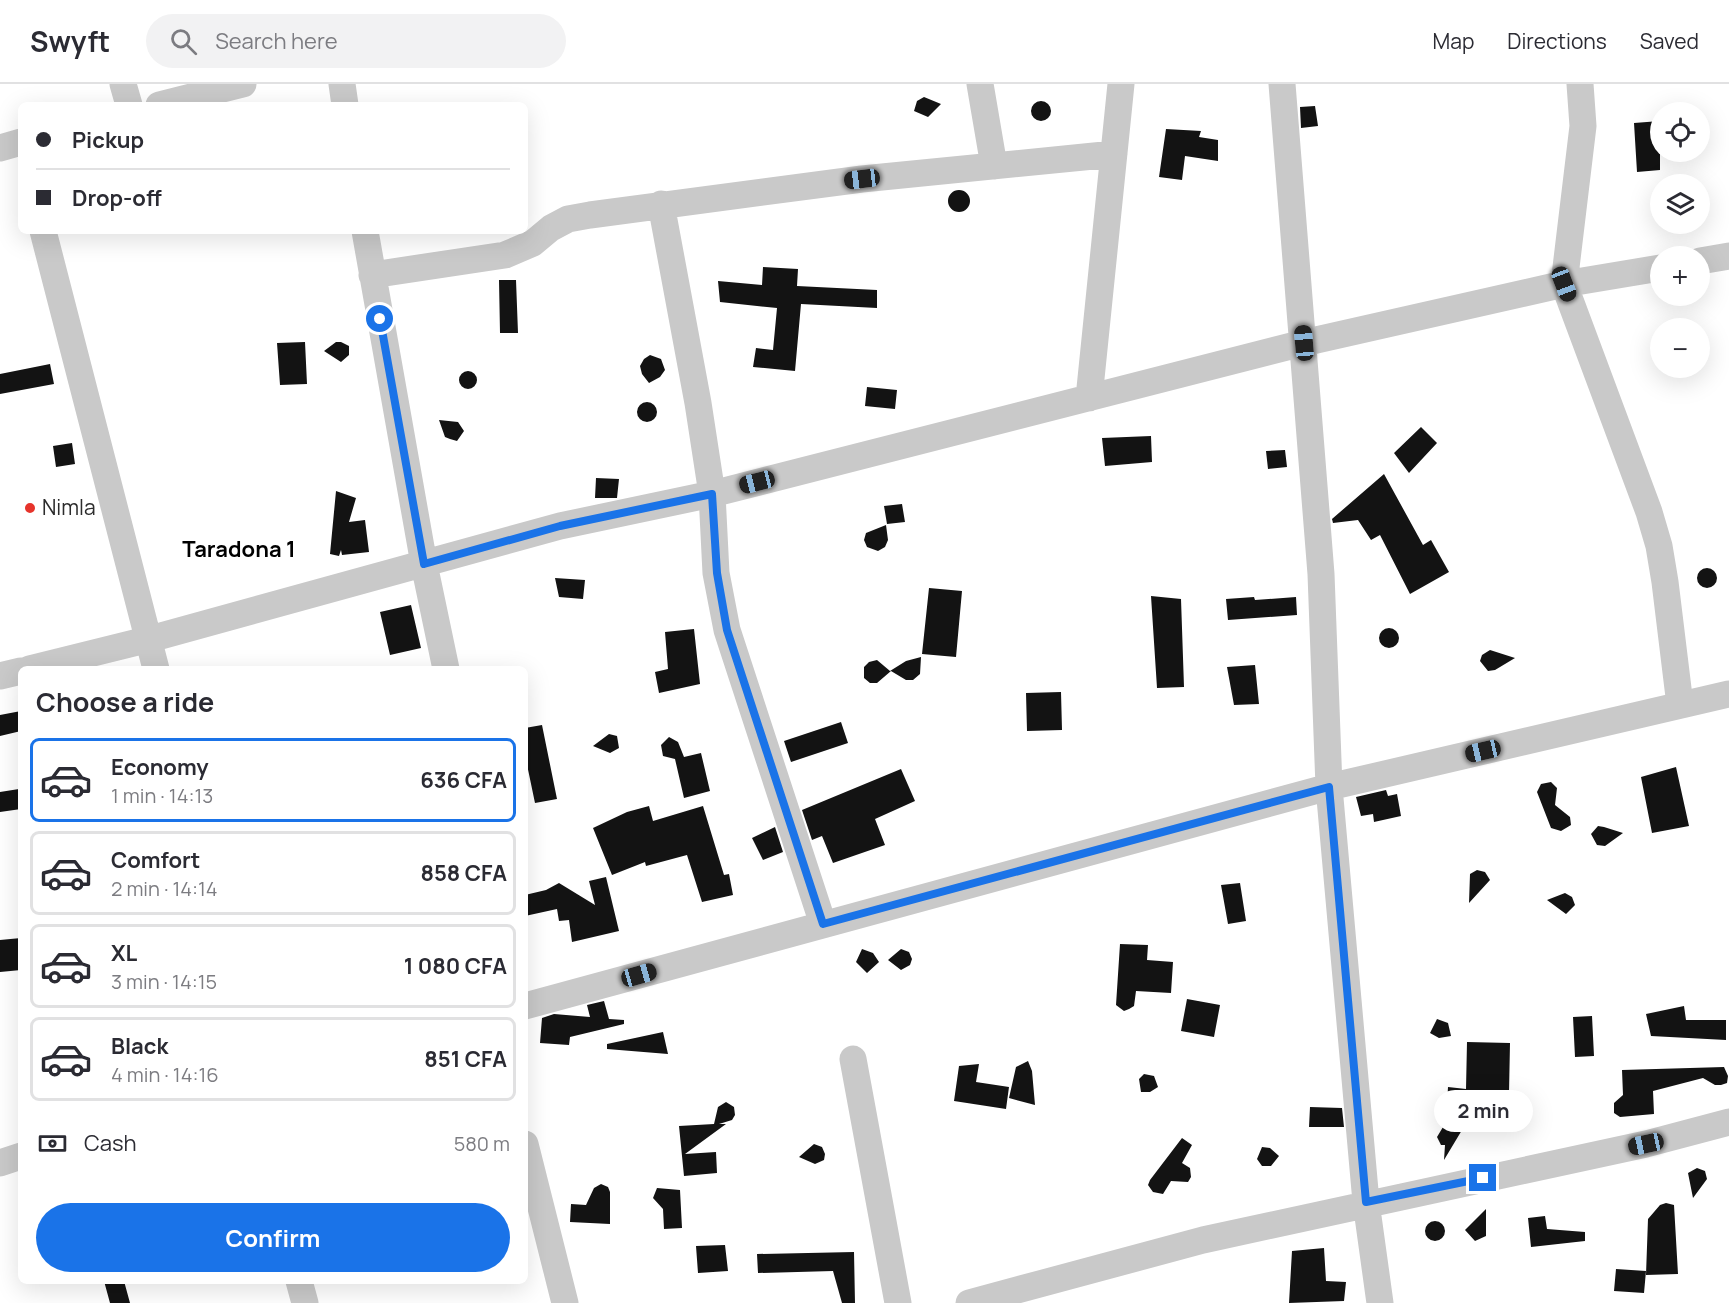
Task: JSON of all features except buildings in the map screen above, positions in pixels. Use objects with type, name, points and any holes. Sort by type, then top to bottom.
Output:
[{"type":"street","points":[[123,84],[128,102]]},
{"type":"street","points":[[171,102],[243,84]]},
{"type":"street","points":[[342,84],[345,102]]},
{"type":"street","points":[[980,84],[994,166]]},
{"type":"street","points":[[1089,398],[1121,84]]},
{"type":"street","points":[[1281,84],[1304,343],[1321,573],[1329,787],[1366,1202],[1380,1303]]},
{"type":"street","points":[[1580,84],[1583,126],[1564,284],[1649,512],[1659,546],[1680,705]]},
{"type":"street","points":[[372,275],[506,255],[533,243],[551,228],[568,219],[661,204],[1114,154]]},
{"type":"street","points":[[661,204],[698,403],[712,494],[717,573],[727,630],[823,924]]},
{"type":"street","points":[[44,234],[155,666]]},
{"type":"street","points":[[365,234],[424,564],[445,666]]},
{"type":"street","points":[[1710,259],[1729,256]]},
{"type":"street","points":[[41,666],[150,639],[560,526],[712,494],[1304,343],[1564,284],[1650,269]]},
{"type":"street","points":[[0,676],[18,672]]},
{"type":"street","points":[[528,1005],[1329,787],[1729,693]]},
{"type":"street","points":[[853,1059],[898,1303]]},
{"type":"street","points":[[969,1303],[1031,1295],[1203,1240],[1366,1202],[1646,1144],[1729,1122]]},
{"type":"street","points":[[528,1156],[566,1303]]},
{"type":"street","points":[[0,1163],[18,1157]]},
{"type":"street","points":[[300,1284],[305,1303]]},
{"type":"place","name":"Nimla","points":[[30,508]]},
{"type":"district","name":"Taradona 1","points":[[239,549]]},
{"type":"route","points":[[380,319],[424,564],[560,526],[712,494],[717,573],[727,630],[738,670],[823,924],[1329,787],[1366,1202],[1483,1178]]}]
